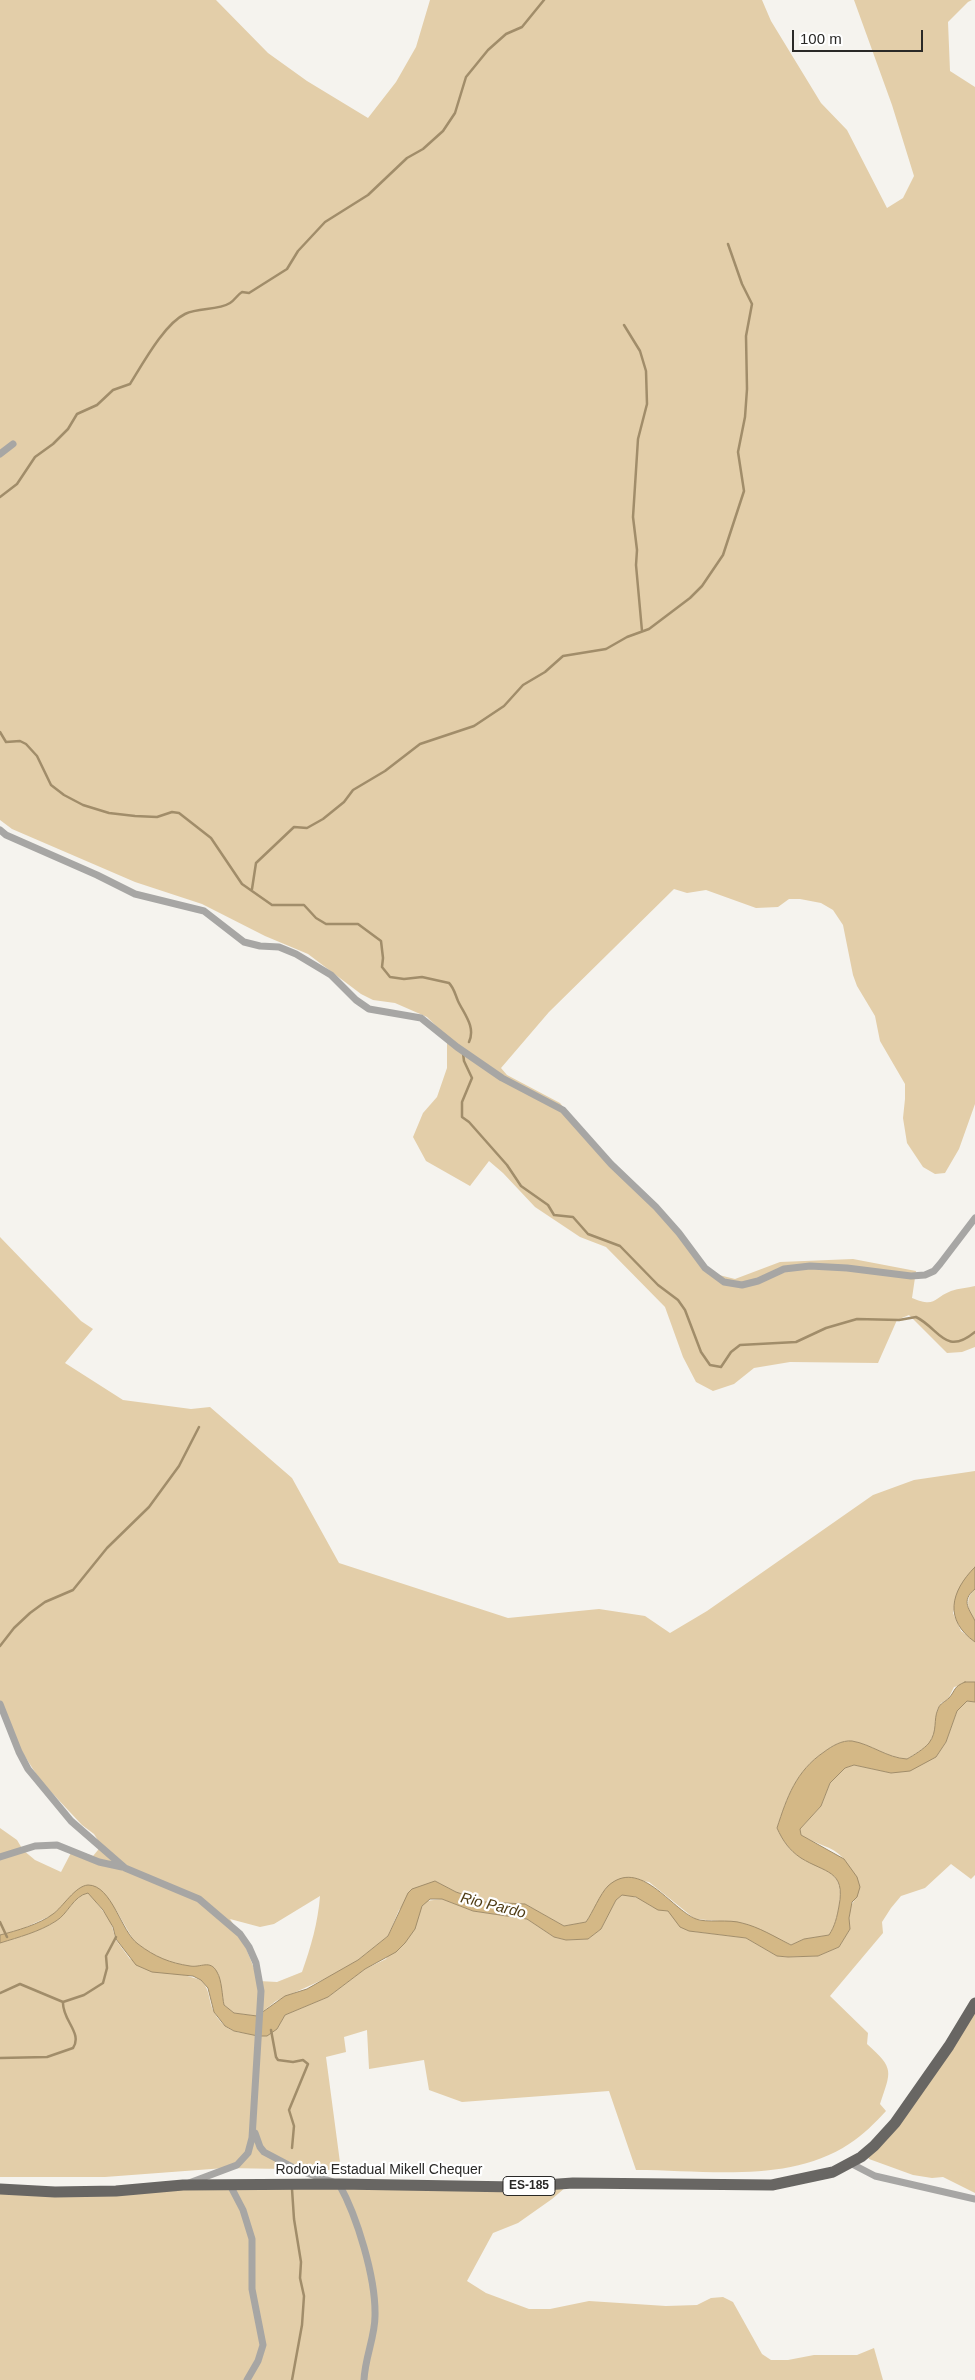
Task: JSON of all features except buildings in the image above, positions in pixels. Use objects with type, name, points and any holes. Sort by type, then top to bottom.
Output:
[{"type":"main road","name":"Rodovia Estadual Mikell Chequer","points":[[0,2189],[55,2192],[116,2191],[183,2185],[338,2184],[516,2187],[574,2183],[772,2185],[833,2172],[868,2152],[895,2123],[975,2003]]},
{"type":"street","points":[[0,454],[13,444]]},
{"type":"street","points":[[0,830],[6,835],[97,874],[135,894],[204,911],[244,942],[260,946],[279,947],[296,954],[331,975],[362,1006],[369,1009],[421,1018],[457,1047],[502,1078],[563,1110],[611,1164],[680,1233],[705,1268],[724,1282],[742,1286],[784,1269],[810,1266],[847,1268],[911,1276],[925,1275],[934,1271],[975,1218]]},
{"type":"street","points":[[0,1704],[18,1752],[38,1784],[70,1821],[125,1868]]},
{"type":"street","points":[[0,1857],[35,1846],[57,1845],[99,1862],[125,1868],[192,1894],[230,1924],[249,1947],[256,1963],[260,1991],[252,2138],[245,2158],[229,2168],[219,2170],[183,2185]]},
{"type":"street","points":[[253,2125],[257,2141],[264,2152],[298,2170],[338,2184],[354,2216],[372,2288],[375,2315],[365,2360],[364,2380]]},
{"type":"street","points":[[850,2163],[875,2176],[975,2199]]},
{"type":"street","points":[[230,2185],[243,2210],[252,2239],[252,2289],[262,2345],[258,2361],[247,2380]]},
{"type":"shaded area","points":[[0,0],[216,0],[268,53],[307,81],[368,118],[396,82],[416,47],[430,0],[762,0],[771,21],[821,103],[847,130],[887,208],[903,198],[914,176],[892,105],[854,0],[972,0],[948,22],[950,71],[975,87],[975,1104],[959,1149],[945,1173],[935,1174],[923,1167],[907,1143],[903,1118],[905,1084],[880,1041],[875,1016],[857,986],[843,925],[833,910],[821,903],[800,899],[789,899],[778,907],[756,908],[706,890],[687,893],[674,889],[549,1012],[501,1068],[507,1075],[560,1103],[600,1153],[633,1183],[711,1273],[735,1279],[780,1262],[853,1259],[916,1271],[912,1298],[920,1301],[934,1301],[951,1291],[975,1286],[975,1347],[962,1352],[947,1353],[909,1315],[897,1320],[878,1363],[790,1362],[754,1368],[734,1384],[713,1391],[696,1382],[683,1357],[665,1307],[606,1247],[580,1237],[535,1207],[489,1161],[470,1186],[426,1161],[413,1137],[423,1113],[437,1097],[447,1068],[447,1043],[443,1033],[427,1017],[395,1003],[373,1000],[361,994],[308,954],[265,936],[202,904],[135,882],[12,829],[0,820]]},
{"type":"shaded area","points":[[0,1237],[81,1321],[93,1329],[65,1363],[123,1400],[191,1409],[210,1407],[292,1478],[339,1563],[508,1618],[599,1609],[645,1616],[670,1633],[707,1611],[873,1495],[914,1480],[975,1471],[975,1567],[962,1583],[953,1613],[961,1631],[975,1642],[975,1682],[954,1687],[948,1699],[941,1703],[937,1710],[936,1729],[930,1742],[907,1759],[893,1756],[859,1743],[845,1741],[814,1759],[799,1776],[789,1795],[777,1828],[792,1851],[834,1876],[840,1893],[837,1918],[829,1935],[804,1939],[791,1945],[743,1923],[695,1919],[649,1882],[623,1878],[607,1887],[586,1922],[564,1926],[525,1904],[485,1902],[456,1892],[435,1881],[399,1910],[388,1936],[358,1960],[331,1976],[276,2001],[257,2016],[234,2013],[224,2005],[218,1973],[199,1966],[192,1967],[165,1961],[154,1956],[134,1941],[116,1910],[85,1886],[52,1915],[22,1929],[0,1935],[0,1828],[17,1840],[23,1850],[35,1860],[61,1872],[73,1849],[93,1856],[98,1850],[99,1842],[94,1834],[82,1825],[40,1780],[17,1744],[0,1706]],"holes":[[[320,1896],[314,1934],[302,1972],[277,1982],[259,1981],[242,1938],[230,1919],[260,1927],[274,1924]]]},
{"type":"shaded area","points":[[975,1589],[975,1622],[968,1601]]},
{"type":"shaded area","points":[[967,1701],[975,1702],[975,1875],[971,1879],[951,1864],[925,1888],[901,1896],[882,1922],[883,1933],[830,1996],[868,2033],[867,2044],[886,2065],[888,2077],[880,2104],[886,2111],[869,2129],[849,2144],[825,2157],[800,2165],[746,2172],[636,2170],[609,2091],[462,2102],[429,2090],[424,2060],[369,2069],[367,2030],[344,2037],[346,2052],[326,2057],[341,2170],[225,2168],[105,2177],[0,2177],[0,1943],[29,1934],[56,1921],[83,1894],[88,1892],[110,1920],[116,1940],[130,1959],[201,1980],[208,1992],[214,2012],[220,2021],[234,2031],[242,2033],[277,2029],[285,2015],[328,1997],[365,1969],[386,1959],[426,1901],[442,1899],[473,1911],[527,1919],[554,1937],[566,1940],[588,1939],[601,1929],[616,1900],[622,1895],[627,1895],[641,1899],[651,1906],[668,1911],[696,1932],[746,1938],[777,1956],[818,1956],[839,1947],[850,1929],[850,1912],[852,1904],[857,1897],[850,1871],[843,1858],[829,1848],[801,1835],[800,1829],[821,1806],[830,1783],[845,1768],[854,1765],[891,1773],[936,1757],[946,1742],[957,1711]]},
{"type":"shaded area","points":[[975,2002],[975,2193],[943,2177],[932,2178],[913,2175],[869,2159],[865,2150],[882,2136]]},
{"type":"shaded area","points":[[164,2186],[566,2187],[518,2223],[493,2233],[467,2281],[486,2293],[529,2309],[550,2309],[589,2301],[666,2306],[697,2305],[711,2298],[723,2297],[733,2302],[762,2354],[771,2360],[788,2360],[814,2355],[857,2355],[874,2348],[883,2380],[0,2380],[0,2192]]},
{"type":"water","points":[[975,1567],[975,1589],[970,1593],[967,1601],[975,1621],[975,1642],[958,1625],[954,1606],[960,1586]]},
{"type":"water","name":"Rio Pardo","points":[[965,1682],[975,1682],[975,1702],[967,1701],[957,1711],[946,1742],[936,1757],[910,1771],[891,1773],[854,1765],[845,1768],[830,1783],[821,1806],[800,1829],[801,1835],[844,1859],[857,1877],[860,1887],[857,1897],[852,1902],[849,1918],[850,1929],[839,1947],[818,1956],[777,1956],[746,1938],[689,1931],[680,1927],[668,1911],[658,1910],[636,1897],[622,1895],[616,1900],[601,1929],[588,1939],[566,1940],[554,1937],[527,1919],[473,1911],[442,1899],[430,1899],[422,1906],[415,1929],[396,1952],[365,1969],[328,1997],[285,2015],[277,2029],[267,2036],[258,2036],[234,2031],[225,2026],[214,2012],[208,1988],[201,1980],[193,1976],[152,1972],[136,1965],[116,1939],[113,1927],[103,1910],[88,1893],[74,1901],[60,1918],[49,1925],[29,1934],[0,1943],[0,1935],[28,1927],[48,1918],[83,1886],[96,1887],[110,1901],[126,1930],[138,1944],[150,1953],[176,1963],[190,1966],[211,1966],[217,1972],[220,1979],[224,2005],[234,2013],[257,2016],[285,1996],[307,1989],[358,1960],[388,1936],[408,1893],[412,1889],[435,1881],[456,1892],[485,1902],[525,1904],[564,1926],[586,1922],[608,1886],[620,1879],[632,1878],[643,1881],[655,1888],[686,1914],[696,1919],[742,1923],[791,1945],[804,1939],[829,1935],[836,1921],[839,1906],[839,1885],[832,1874],[793,1852],[777,1828],[794,1785],[799,1776],[814,1759],[845,1741],[866,1745],[900,1758],[907,1759],[913,1756],[932,1739],[940,1705],[949,1698],[957,1687]]},
{"type":"waterway","points":[[0,497],[17,484],[35,457],[53,444],[68,429],[77,414],[97,405],[113,390],[130,384],[154,346],[169,326],[177,319],[196,310],[219,307],[232,302],[242,292],[249,293],[287,269],[298,251],[325,222],[368,195],[407,158],[423,149],[443,131],[455,113],[466,77],[488,50],[506,34],[522,27],[544,0]]},
{"type":"waterway","points":[[252,889],[256,863],[294,827],[307,828],[323,819],[344,802],[353,790],[385,771],[420,744],[474,726],[504,706],[523,685],[545,672],[563,656],[606,649],[627,637],[649,629],[690,598],[702,586],[723,555],[744,491],[738,452],[745,417],[747,389],[746,336],[752,304],[742,284],[728,244]]},
{"type":"waterway","points":[[624,325],[640,351],[646,371],[647,404],[638,439],[633,517],[642,631]]},
{"type":"waterway","points":[[0,732],[6,742],[20,741],[26,744],[37,756],[51,785],[64,795],[83,805],[109,813],[157,817],[172,812],[179,813],[211,838],[242,884],[272,905],[304,905],[316,918],[326,924],[358,924],[381,941],[382,967],[390,977],[404,979],[422,977],[449,983],[470,1026],[471,1036],[469,1042]]},
{"type":"waterway","points":[[463,1053],[464,1061],[472,1078],[462,1102],[462,1117],[469,1122],[507,1165],[521,1186],[548,1205],[554,1215],[573,1217],[588,1234],[620,1246],[658,1285],[678,1300],[685,1310],[701,1352],[710,1365],[721,1367],[731,1352],[740,1345],[796,1342],[826,1328],[857,1319],[899,1320],[916,1317],[943,1338],[956,1342],[965,1339],[975,1332]]},
{"type":"waterway","points":[[0,1646],[14,1628],[30,1613],[45,1602],[73,1590],[107,1548],[149,1507],[179,1466],[199,1427]]},
{"type":"waterway","points":[[0,1922],[7,1937]]},
{"type":"waterway","points":[[0,1993],[20,1984],[63,2002],[84,1995],[103,1983],[107,1968],[106,1956],[116,1937]]},
{"type":"waterway","points":[[0,2058],[47,2057],[73,2048],[76,2037],[66,2015],[63,2002]]},
{"type":"waterway","points":[[271,2030],[278,2060],[293,2062],[303,2060],[308,2064],[289,2110],[294,2126],[292,2148]]},
{"type":"waterway","points":[[292,2189],[294,2219],[301,2262],[300,2278],[304,2296],[302,2325],[292,2380]]}]
